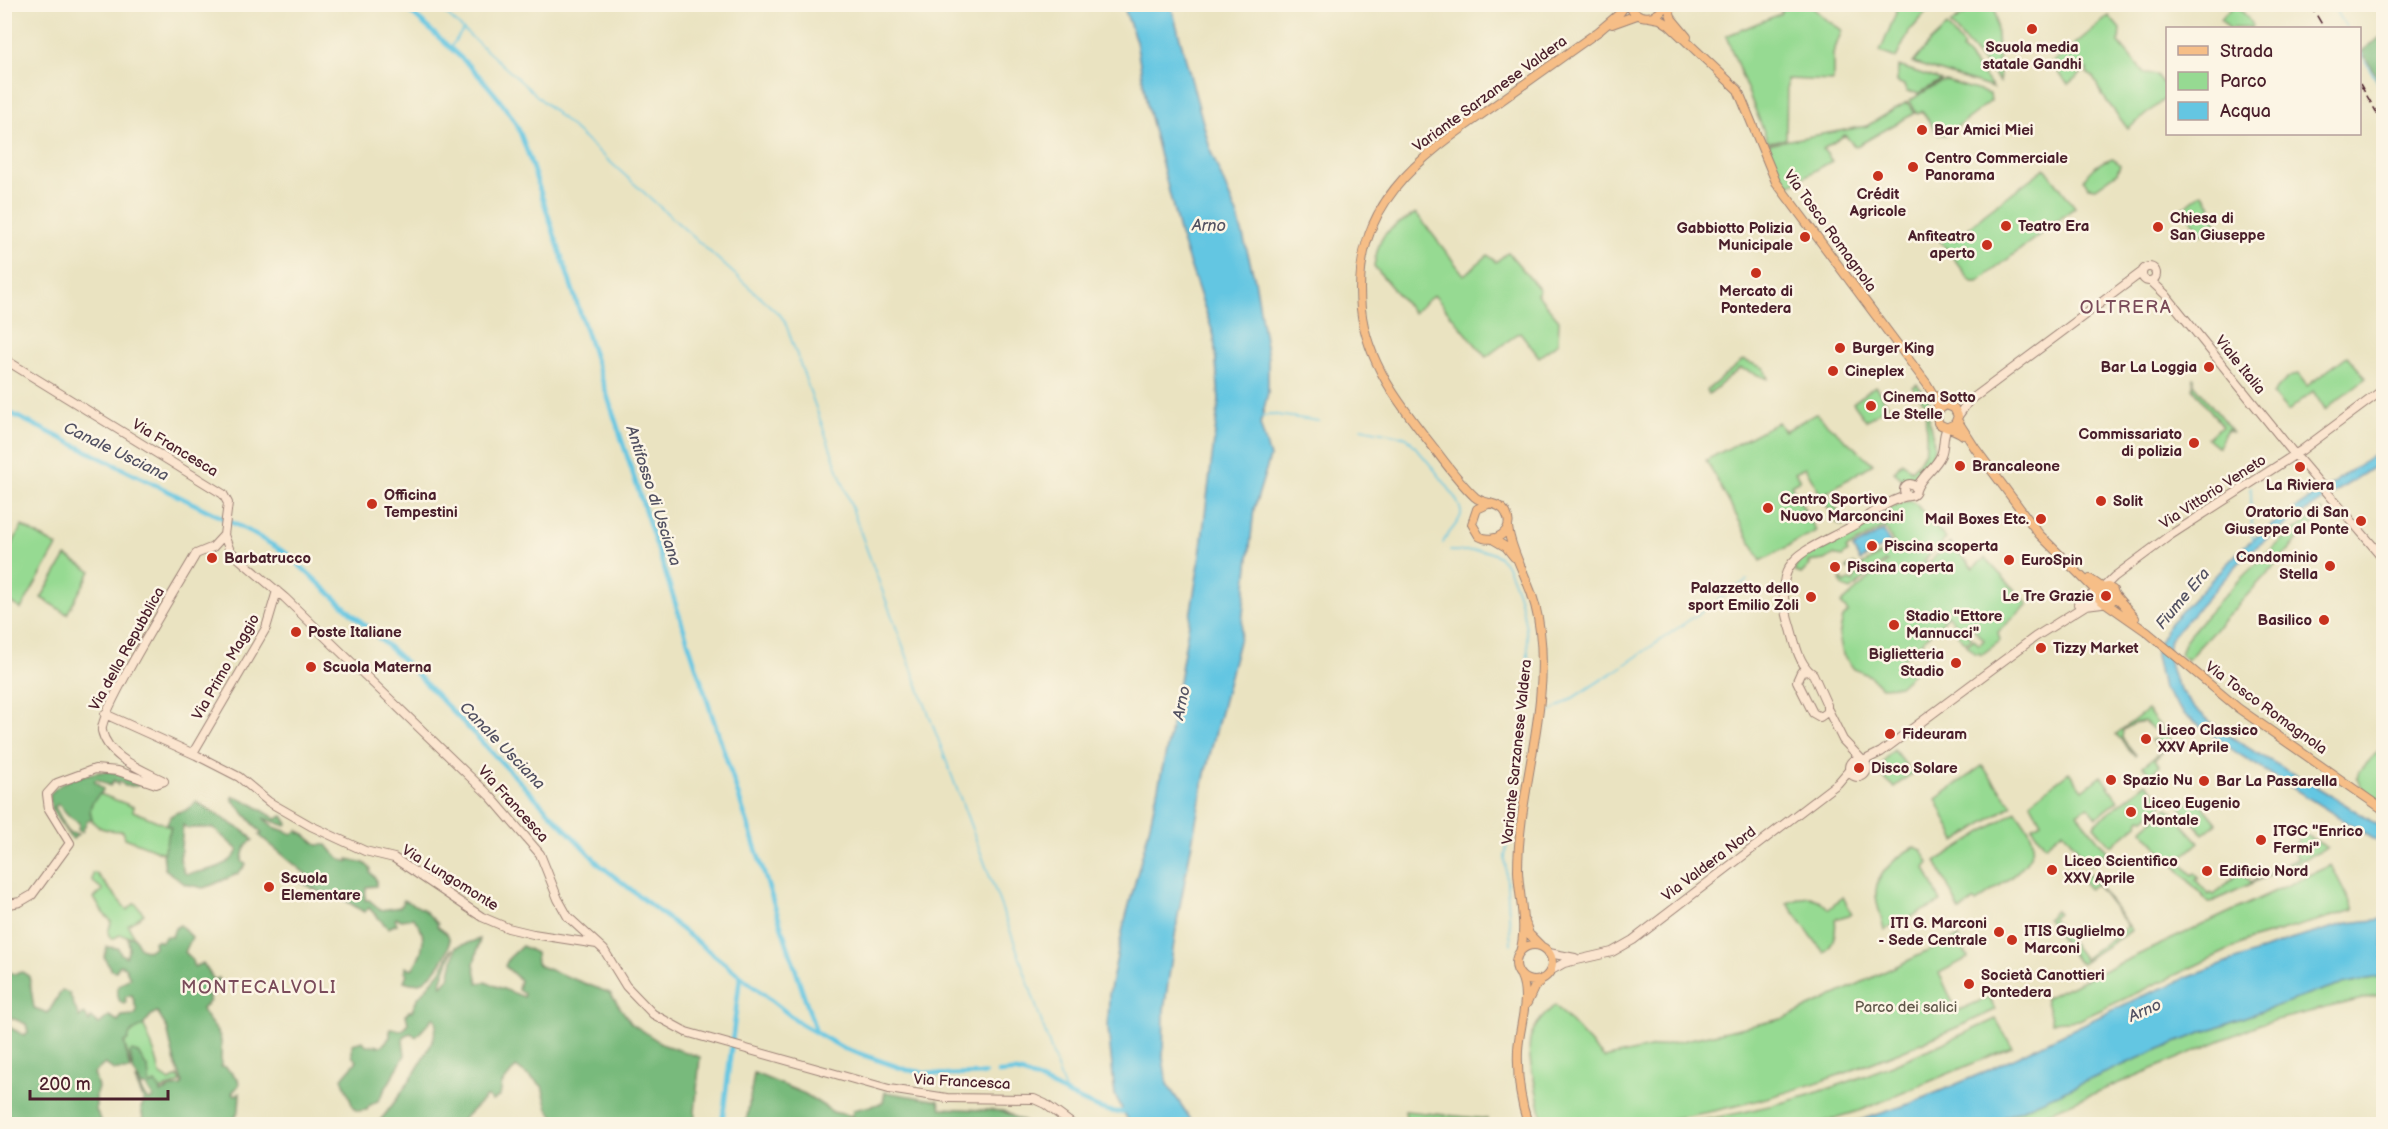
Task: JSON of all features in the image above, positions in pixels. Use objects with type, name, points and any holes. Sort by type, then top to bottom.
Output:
[{"type":"main road","points":[[1627,4],[1637,15],[1621,20],[1599,31],[1627,4]]},
{"type":"main road","points":[[1649,18],[1660,13],[1666,4]]},
{"type":"main road","points":[[1666,4],[1672,19],[1704,58]]},
{"type":"main road","name":"Via Tosco Romagnola","points":[[1637,15],[1662,21],[1704,58],[1740,95],[1769,168],[1780,188],[1927,384],[1937,401],[1938,410]]},
{"type":"main road","name":"Variante Sarzanese Valdera","points":[[1490,503],[1475,497],[1451,470],[1391,391],[1368,343],[1363,320],[1361,284],[1364,259],[1372,231],[1389,196],[1403,177],[1424,157],[1599,31]]},
{"type":"main road","name":"Via Tosco Romagnola","points":[[1927,384],[1952,407]]},
{"type":"main road","points":[[1975,448],[1952,407],[1944,406],[1938,410],[1936,415],[1938,423],[1959,432],[1975,448],[2030,520],[2147,632]]},
{"type":"main road","points":[[1948,427],[1958,418]]},
{"type":"main road","name":"Variante Sarzanese Valdera","points":[[1451,470],[1470,500],[1472,518]]},
{"type":"main road","points":[[1490,503],[1500,506],[1505,511],[1508,517],[1508,527],[1502,536],[1494,540],[1486,540],[1477,535],[1472,518],[1479,507],[1490,503]]},
{"type":"main road","name":"Variante Sarzanese Valdera","points":[[1508,527],[1510,541],[1536,610],[1541,658],[1539,696],[1518,857],[1523,938],[1520,952]]},
{"type":"main road","name":"Variante Sarzanese Valdera","points":[[1494,540],[1506,547],[1521,567]]},
{"type":"main road","points":[[2105,591],[2112,602],[2105,603],[2105,591]]},
{"type":"main road","name":"Via Tosco Romagnola","points":[[2105,603],[2147,632],[2238,708],[2384,810]]},
{"type":"main road","name":"Variante Sarzanese Valdera","points":[[1521,907],[1529,934],[1546,950]]},
{"type":"main road","points":[[1523,1015],[1534,988],[1550,971],[1552,962],[1546,950],[1532,945],[1520,952],[1516,963],[1526,989],[1523,1015],[1518,1066],[1526,1121]]},
{"type":"main road","points":[[1521,976],[1532,981],[1542,979]]},
{"type":"street","name":"Viale Italia","points":[[1968,402],[2123,285],[2148,277],[2165,294],[2294,454]]},
{"type":"street","name":"Via Francesca","points":[[4,359],[219,490],[225,496],[228,503],[224,535],[226,544],[235,557],[278,591],[491,797],[540,854],[568,917],[598,944],[626,986],[647,1009],[680,1029],[878,1087],[947,1098],[1034,1099],[1050,1107],[1072,1125]]},
{"type":"street","name":"Via Vittorio Veneto","points":[[2105,591],[2124,570],[2174,532],[2294,454],[2384,389]]},
{"type":"street","points":[[1952,407],[1968,402]]},
{"type":"street","points":[[1958,418],[1968,402]]},
{"type":"street","points":[[1937,461],[1938,423]]},
{"type":"street","points":[[1838,731],[1811,712],[1798,683],[1799,655],[1783,602],[1785,579],[1791,564],[1804,550],[1891,503],[1910,490],[1941,455],[1944,433],[1948,427]]},
{"type":"street","points":[[2294,454],[2384,559]]},
{"type":"street","name":"Via della Repubblica","points":[[4,905],[20,902],[32,895],[70,843],[49,809],[47,794],[53,786],[85,771],[102,768],[126,773],[156,784],[164,782],[112,750],[102,730],[105,714],[196,554],[213,548],[224,535]]},
{"type":"street","points":[[213,548],[226,544]]},
{"type":"street","points":[[213,548],[235,557]]},
{"type":"street","name":"Via Primo Maggio","points":[[195,754],[266,628],[278,591]]},
{"type":"street","points":[[1843,740],[1865,763],[2079,604],[2105,591]]},
{"type":"street","points":[[2035,638],[2086,605],[2105,603]]},
{"type":"street","points":[[1799,655],[1814,676],[1843,740],[1850,767],[1855,776]]},
{"type":"street","points":[[1798,675],[1803,671],[1809,671]]},
{"type":"street","points":[[1818,717],[1825,715],[1828,710]]},
{"type":"street","name":"Via Lungomonte","points":[[105,714],[195,754],[239,777],[269,802],[310,826],[366,851],[394,858],[482,917],[508,928],[533,934],[598,944]]},
{"type":"street","name":"Via Valdera Nord","points":[[1592,957],[1612,952],[1633,940],[1838,783],[1864,775],[1865,763],[1856,759],[1838,783]]},
{"type":"street","points":[[1546,950],[1565,957],[1592,957]]},
{"type":"street","points":[[1550,971],[1564,963],[1592,957]]},
{"type":"green space","points":[[1784,4],[1810,5],[1842,30],[1833,54],[1833,81],[1787,79],[1786,139],[1768,142],[1726,36],[1780,14]]},
{"type":"green space","points":[[1895,5],[1929,5],[1931,7],[1909,32],[1896,58],[1880,52],[1896,13]]},
{"type":"green space","points":[[1979,5],[1995,5],[2000,82],[1950,24]]},
{"type":"green space","points":[[2235,5],[2238,5],[2253,26],[2228,27],[2220,19]]},
{"type":"green space","points":[[2109,16],[2120,29],[2119,43],[2145,74],[2157,75],[2166,87],[2166,98],[2128,129],[2100,92],[2094,78],[2087,73],[2087,69],[2068,84],[2051,64]]},
{"type":"green space","points":[[1947,26],[1964,47],[1962,49],[1993,88],[1913,63]]},
{"type":"green space","points":[[2383,35],[2383,89],[2362,51]]},
{"type":"green space","points":[[1898,66],[1941,80],[1920,93],[1907,92],[1904,85],[1897,82]]},
{"type":"green space","points":[[1946,81],[1990,94],[1991,101],[1946,135],[1938,134],[1922,111],[1917,113],[1909,101],[1940,82]]},
{"type":"green space","points":[[1907,102],[1915,113],[1855,147],[1845,135],[1823,149],[1832,161],[1788,186],[1767,144],[1867,126]]},
{"type":"green space","points":[[2113,158],[2120,165],[2117,173],[2096,188],[2088,187],[2084,180],[2092,169]]},
{"type":"green space","points":[[2045,168],[2075,207],[1978,282],[1972,282],[1937,237],[1955,240],[1984,214]]},
{"type":"green space","points":[[2202,193],[2212,207],[2209,210],[2217,221],[2202,234],[2183,208]]},
{"type":"green space","points":[[1416,213],[1464,275],[1488,255],[1496,262],[1508,252],[1540,290],[1537,294],[1559,320],[1558,343],[1539,357],[1520,332],[1486,357],[1434,295],[1413,313],[1374,266],[1382,238],[1392,228]]},
{"type":"green space","points":[[2347,356],[2366,378],[2325,410],[2313,391],[2288,411],[2273,394],[2287,379],[2298,374],[2307,386]]},
{"type":"green space","points":[[1743,360],[1764,368],[1768,379],[1740,368],[1709,394],[1707,390]]},
{"type":"green space","points":[[2194,377],[2194,384],[2233,432],[2227,429],[2218,447],[2207,438],[2222,426],[2193,388]]},
{"type":"green space","points":[[1917,384],[1932,404],[1929,418],[1934,449],[1929,461],[1921,470],[1914,476],[1903,480],[1894,472],[1902,462],[1911,470],[1918,463],[1926,448],[1926,405],[1913,387]]},
{"type":"green space","points":[[1875,386],[1888,405],[1866,421],[1853,403]]},
{"type":"green space","name":"Centro Sportivo Nuovo Marconcini","points":[[1816,414],[1873,464],[1827,492],[1846,525],[1842,526],[1836,522],[1805,467],[1795,472],[1800,480],[1791,485],[1816,531],[1761,561],[1706,460],[1778,422],[1784,431]]},
{"type":"green space","points":[[1910,501],[1916,504],[1946,539],[1923,561],[1928,563],[1950,543],[1973,568],[1985,558],[2028,604],[1998,632],[2000,641],[1981,655],[1976,654],[1967,645],[1974,639],[1979,645],[1984,640],[1973,628],[1968,633],[1972,638],[1966,643],[1957,634],[1960,629],[1947,615],[1942,623],[1899,663],[1904,670],[1913,662],[1918,669],[1899,686],[1881,687],[1870,676],[1854,669],[1843,655],[1839,636],[1843,617],[1848,612],[1841,604],[1887,562],[1885,561],[1851,590],[1843,587],[1840,580],[1842,579],[1845,584],[1850,580],[1853,582],[1858,572],[1847,569],[1847,567],[1854,564],[1857,568],[1895,546],[1885,527],[1846,549],[1848,552],[1842,557],[1833,555],[1825,560],[1809,562],[1810,565],[1801,574],[1794,571],[1806,555],[1900,503]]},
{"type":"green space","points":[[2322,510],[2324,512],[2187,660],[2180,654],[2184,642],[2220,600],[2286,537]]},
{"type":"green space","points":[[22,526],[57,546],[21,609],[5,599],[5,557]]},
{"type":"green space","points":[[66,556],[91,571],[67,614],[41,598]]},
{"type":"green space","points":[[2147,710],[2175,745],[2169,746],[2155,759],[2159,765],[2152,775],[2143,766],[2161,752],[2151,740],[2159,739],[2157,730],[2144,721],[2123,730],[2122,738],[2135,756],[2116,734]]},
{"type":"green space","points":[[2381,748],[2384,751],[2383,804],[2361,787],[2357,779],[2360,771]]},
{"type":"green space","points":[[1894,750],[1912,773],[1894,787],[1885,778],[1882,769],[1885,759]]},
{"type":"green space","points":[[1982,766],[2012,805],[1956,841],[1936,799]]},
{"type":"green space","points":[[110,771],[135,779],[139,784],[125,786],[119,781],[118,785],[114,780],[110,786],[97,779],[94,781],[103,789],[92,804],[90,810],[92,819],[87,821],[82,832],[78,830],[79,823],[58,804],[55,807],[67,830],[78,834],[73,839],[51,809],[50,794],[70,780]]},
{"type":"green space","points":[[2069,772],[2083,790],[2101,776],[2118,800],[2097,817],[2088,806],[2077,814],[2107,851],[2090,865],[2063,831],[2045,846],[2032,827],[2041,822],[2030,802]]},
{"type":"green space","name":"Liceo Eugenio Montale","points":[[2146,783],[2164,801],[2163,804],[2145,819],[2141,818],[2138,824],[2113,845],[2110,845],[2094,826],[2095,824]]},
{"type":"green space","points":[[100,794],[134,807],[133,811],[171,827],[163,853],[125,838],[123,831],[105,829],[95,824],[90,810],[93,801]]},
{"type":"green space","points":[[233,796],[254,805],[276,819],[283,816],[288,824],[286,826],[263,818],[274,827],[293,834],[298,830],[300,834],[301,832],[317,845],[327,845],[342,860],[349,862],[348,859],[364,863],[371,869],[370,872],[376,879],[376,886],[366,887],[365,900],[369,900],[381,910],[400,907],[404,900],[423,909],[448,935],[448,948],[436,970],[419,983],[404,981],[407,974],[406,967],[413,968],[423,943],[421,930],[413,918],[402,920],[397,918],[395,919],[397,924],[388,928],[369,908],[364,912],[337,895],[321,893],[301,882],[307,875],[259,835],[262,834],[232,799]]},
{"type":"green space","points":[[2195,796],[2217,823],[2203,834],[2181,808]]},
{"type":"green space","points":[[196,802],[247,833],[253,840],[244,851],[242,861],[246,865],[237,874],[203,888],[185,884],[165,869],[163,853],[171,827],[166,825],[170,818]],"holes":[[[183,825],[187,828],[213,828],[238,850],[223,865],[187,874],[180,860]]]},
{"type":"green space","points":[[2168,808],[2199,842],[2179,860],[2192,875],[2195,873],[2199,877],[2196,880],[2209,895],[2211,893],[2214,895],[2241,871],[2251,882],[2298,858],[2290,847],[2299,840],[2294,828],[2328,848],[2209,903],[2142,830]]},
{"type":"green space","points":[[2016,811],[2033,841],[2028,859],[2003,884],[1976,902],[1974,900],[1960,911],[1936,861]]},
{"type":"green space","points":[[1914,847],[1922,850],[1929,863],[1925,868],[1941,902],[1884,930],[1876,893],[1879,879],[1889,866]]},
{"type":"green space","points":[[2331,865],[2354,910],[2250,940],[2079,1020],[2052,1022],[2045,998]]},
{"type":"green space","points":[[93,873],[96,873],[127,910],[135,903],[144,914],[128,925],[134,937],[120,935],[112,939],[110,936],[108,932],[111,921],[94,898],[103,890],[92,881]]},
{"type":"green space","points":[[2089,873],[2132,930],[2081,963],[2047,919],[2055,910],[2058,913],[2052,918],[2084,959],[2128,926],[2096,884],[2089,889],[2081,879]]},
{"type":"green space","points":[[1811,897],[1829,909],[1843,897],[1852,914],[1835,919],[1834,938],[1824,953],[1787,903]]},
{"type":"green space","points":[[180,925],[192,937],[185,952],[191,958],[194,967],[203,963],[214,980],[219,978],[220,982],[206,986],[210,1001],[202,1009],[220,1037],[221,1067],[225,1067],[238,1079],[239,1085],[232,1093],[236,1095],[240,1093],[239,1110],[234,1120],[237,1124],[134,1124],[143,1118],[141,1108],[144,1101],[135,1080],[149,1101],[153,1097],[146,1086],[142,1086],[133,1070],[130,1053],[132,1051],[138,1053],[148,1069],[150,1086],[155,1083],[161,1093],[181,1086],[183,1083],[175,1063],[167,1028],[157,1012],[141,1027],[131,1032],[128,1040],[124,1042],[130,1070],[114,1070],[105,1064],[94,1073],[98,1088],[96,1110],[103,1124],[5,1124],[5,1025],[24,1035],[28,1032],[26,1024],[5,1015],[5,969],[13,974],[22,972],[29,976],[34,1008],[48,1013],[62,990],[69,993],[79,1017],[85,1014],[89,1022],[91,1018],[99,1024],[109,1016],[118,1021],[122,1016],[135,1015],[137,1011],[132,995],[125,997],[124,1004],[119,1000],[118,986],[130,978],[125,967],[120,965],[116,971],[111,970],[104,957],[107,947],[118,948],[126,957],[129,949],[128,937],[134,937],[140,948],[148,951],[155,946],[156,940],[161,942],[166,936],[172,937],[175,928]]},
{"type":"green space","name":"Parco dei salici","points":[[1958,937],[1968,958],[1939,973],[1957,1011],[1989,997],[1995,1010],[1951,1030],[1818,1082],[1726,1108],[1679,1118],[1631,1124],[1598,1126],[1544,1124],[1529,1049],[1533,1032],[1555,1005],[1604,1058],[1786,1018]]},
{"type":"green space","points":[[480,939],[474,964],[478,983],[485,982],[524,997],[524,994],[518,990],[520,980],[505,966],[509,958],[522,946],[536,953],[537,963],[540,966],[610,993],[631,1023],[664,1045],[700,1057],[694,1124],[559,1124],[548,1109],[542,1086],[516,1067],[502,1084],[500,1096],[492,1101],[487,1096],[459,1123],[377,1124],[426,1054],[436,1026],[434,1017],[416,1037],[411,1033],[405,1035],[403,1040],[405,1055],[379,1100],[367,1110],[357,1111],[353,1107],[342,1078],[357,1061],[352,1056],[352,1044],[363,1041],[366,1045],[382,1046],[390,1037],[390,1029],[403,1030],[408,1023],[406,1015],[412,1011],[417,999],[441,971],[451,950],[453,949],[441,982],[442,986],[449,978],[456,947]]},
{"type":"green space","points":[[2383,976],[2383,992],[2379,995],[2260,1024],[2021,1124],[1989,1124],[2157,1050],[2233,1021],[2337,985]]},
{"type":"green space","points":[[1996,1019],[2012,1047],[1862,1110],[1816,1124],[1680,1124],[1761,1108],[1833,1087],[1904,1060]]},
{"type":"green space","points":[[143,1023],[160,1074],[170,1081],[178,1076],[181,1082],[161,1090],[157,1085],[150,1087],[145,1067],[138,1053],[130,1053],[133,1070],[131,1067],[124,1041],[128,1040],[129,1035]]},
{"type":"green space","points":[[754,1073],[805,1094],[833,1112],[852,1116],[853,1110],[883,1103],[885,1092],[939,1101],[941,1108],[1003,1111],[1028,1124],[746,1124]]},
{"type":"green space","points":[[1405,1111],[1487,1119],[1487,1124],[1407,1124]]},
{"type":"water","name":"Arno","points":[[1123,5],[1171,5],[1211,152],[1238,217],[1255,280],[1268,358],[1268,393],[1260,424],[1270,457],[1254,509],[1241,633],[1205,774],[1178,916],[1164,1010],[1163,1058],[1167,1084],[1194,1124],[1130,1124],[1115,1095],[1108,1028],[1109,994],[1170,734],[1199,564],[1219,400],[1214,336],[1180,235],[1147,105],[1136,41]]},
{"type":"water","points":[[2383,449],[2383,461],[2294,519],[2248,553],[2170,639],[2169,663],[2178,686],[2193,706],[2214,724],[2237,741],[2383,829],[2383,845],[2237,753],[2185,715],[2163,688],[2156,648],[2169,624],[2244,546]]},
{"type":"water","name":"Piscina scoperta","points":[[1883,531],[1890,543],[1860,561],[1853,548]]},
{"type":"water","name":"Arno","points":[[2383,919],[2383,976],[2337,985],[2233,1021],[2157,1050],[1989,1124],[1849,1124],[1912,1103],[1980,1074],[2138,998],[2184,979],[2287,941],[2348,923]]},
{"type":"waterway","name":"Antifosso di Usciana","points":[[402,4],[478,75],[505,107],[521,135],[816,1032]]},
{"type":"waterway","points":[[435,4],[785,322],[867,550],[1014,941],[1065,1091]]},
{"type":"waterway","points":[[2333,4],[2345,27]]},
{"type":"waterway","points":[[2382,4],[2384,8]]},
{"type":"waterway","points":[[450,48],[463,30]]},
{"type":"waterway","points":[[2361,54],[2384,94]]},
{"type":"waterway","name":"Canale Usciana","points":[[4,410],[247,530],[286,553],[405,662],[600,865],[801,1024],[843,1048],[907,1070],[945,1075],[985,1074]]},
{"type":"waterway","points":[[1262,417],[1270,414],[1319,421]]},
{"type":"waterway","points":[[1361,428],[1407,437],[1448,487],[1460,508],[1461,515],[1443,543]]},
{"type":"waterway","points":[[2251,487],[2252,541]]},
{"type":"waterway","points":[[1450,551],[1488,552],[1501,559],[1508,568],[1519,596],[1526,628],[1528,644],[1527,711]]},
{"type":"waterway","points":[[1549,713],[1623,666],[1747,580]]},
{"type":"waterway","points":[[1511,944],[1505,857],[1519,758]]},
{"type":"waterway","points":[[722,1124],[740,977]]},
{"type":"waterway","name":"Canale Usciana","points":[[998,1073],[1017,1072],[1090,1105],[1117,1112],[1127,1110]]},
{"type":"railway","points":[[2310,4],[2323,27]]},
{"type":"railway","points":[[2361,86],[2384,125]]},
{"type":"place","name":"Scuola media statale Gandhi","points":[[2032,29]]},
{"type":"place","name":"Bar Amici Miei","points":[[1922,130]]},
{"type":"place","name":"Centro Commerciale Panorama","points":[[1913,167]]},
{"type":"place","name":"Crédit Agricole","points":[[1878,176]]},
{"type":"place","name":"Teatro Era","points":[[2006,226]]},
{"type":"place","name":"Chiesa di San Giuseppe","points":[[2158,227]]},
{"type":"place","name":"Gabbiotto Polizia Municipale","points":[[1805,237]]},
{"type":"place","name":"Anfiteatro aperto","points":[[1987,245]]},
{"type":"place","name":"Mercato di Pontedera","points":[[1756,273]]},
{"type":"place","name":"Burger King","points":[[1840,348]]},
{"type":"place","name":"Bar La Loggia","points":[[2209,367]]},
{"type":"place","name":"Cineplex","points":[[1833,371]]},
{"type":"place","name":"Cinema Sotto Le Stelle","points":[[1871,406]]},
{"type":"place","name":"Commissariato di polizia","points":[[2194,443]]},
{"type":"place","name":"Brancaleone","points":[[1960,466]]},
{"type":"place","name":"La Riviera","points":[[2300,467]]},
{"type":"place","name":"Solit","points":[[2101,501]]},
{"type":"place","name":"Officina Tempestini","points":[[372,504]]},
{"type":"place","name":"Centro Sportivo Nuovo Marconcini","points":[[1768,508]]},
{"type":"place","name":"Mail Boxes Etc.","points":[[2041,519]]},
{"type":"place","name":"Oratorio di San Giuseppe al Ponte","points":[[2361,521]]},
{"type":"place","name":"Piscina scoperta","points":[[1872,546]]},
{"type":"place","name":"Barbatrucco","points":[[212,558]]},
{"type":"place","name":"EuroSpin","points":[[2009,560]]},
{"type":"place","name":"Condominio Stella","points":[[2330,566]]},
{"type":"place","name":"Piscina coperta","points":[[1835,567]]},
{"type":"place","name":"Le Tre Grazie","points":[[2106,596]]},
{"type":"place","name":"Palazzetto dello sport Emilio Zoli","points":[[1811,597]]},
{"type":"place","name":"Basilico","points":[[2324,620]]},
{"type":"place","name":"Stadio \"Ettore Mannucci\"","points":[[1894,625]]},
{"type":"place","name":"Poste Italiane","points":[[296,632]]},
{"type":"place","name":"Tizzy Market","points":[[2041,648]]},
{"type":"place","name":"Biglietteria Stadio","points":[[1956,663]]},
{"type":"place","name":"Scuola Materna","points":[[311,667]]},
{"type":"place","name":"Fideuram","points":[[1890,734]]},
{"type":"place","name":"Liceo Classico XXV Aprile","points":[[2146,739]]},
{"type":"place","name":"Disco Solare","points":[[1859,768]]},
{"type":"place","name":"Spazio Nu","points":[[2111,780]]},
{"type":"place","name":"Bar La Passarella","points":[[2204,781]]},
{"type":"place","name":"Liceo Eugenio Montale","points":[[2131,812]]},
{"type":"place","name":"ITGC \"Enrico Fermi\"","points":[[2261,840]]},
{"type":"place","name":"Liceo Scientifico XXV Aprile","points":[[2052,870]]},
{"type":"place","name":"Edificio Nord","points":[[2207,871]]},
{"type":"place","name":"Scuola Elementare","points":[[269,887]]},
{"type":"place","name":"ITI G. Marconi - Sede Centrale","points":[[1999,932]]},
{"type":"place","name":"ITIS Guglielmo Marconi","points":[[2012,940]]},
{"type":"place","name":"Società Canottieri Pontedera","points":[[1969,984]]},
{"type":"district","name":"OLTRERA","points":[[2126,307]]},
{"type":"district","name":"MONTECALVOLI","points":[[259,987]]},
{"type":"water label","name":"Fiume Era","points":[[2183,599]]}]
